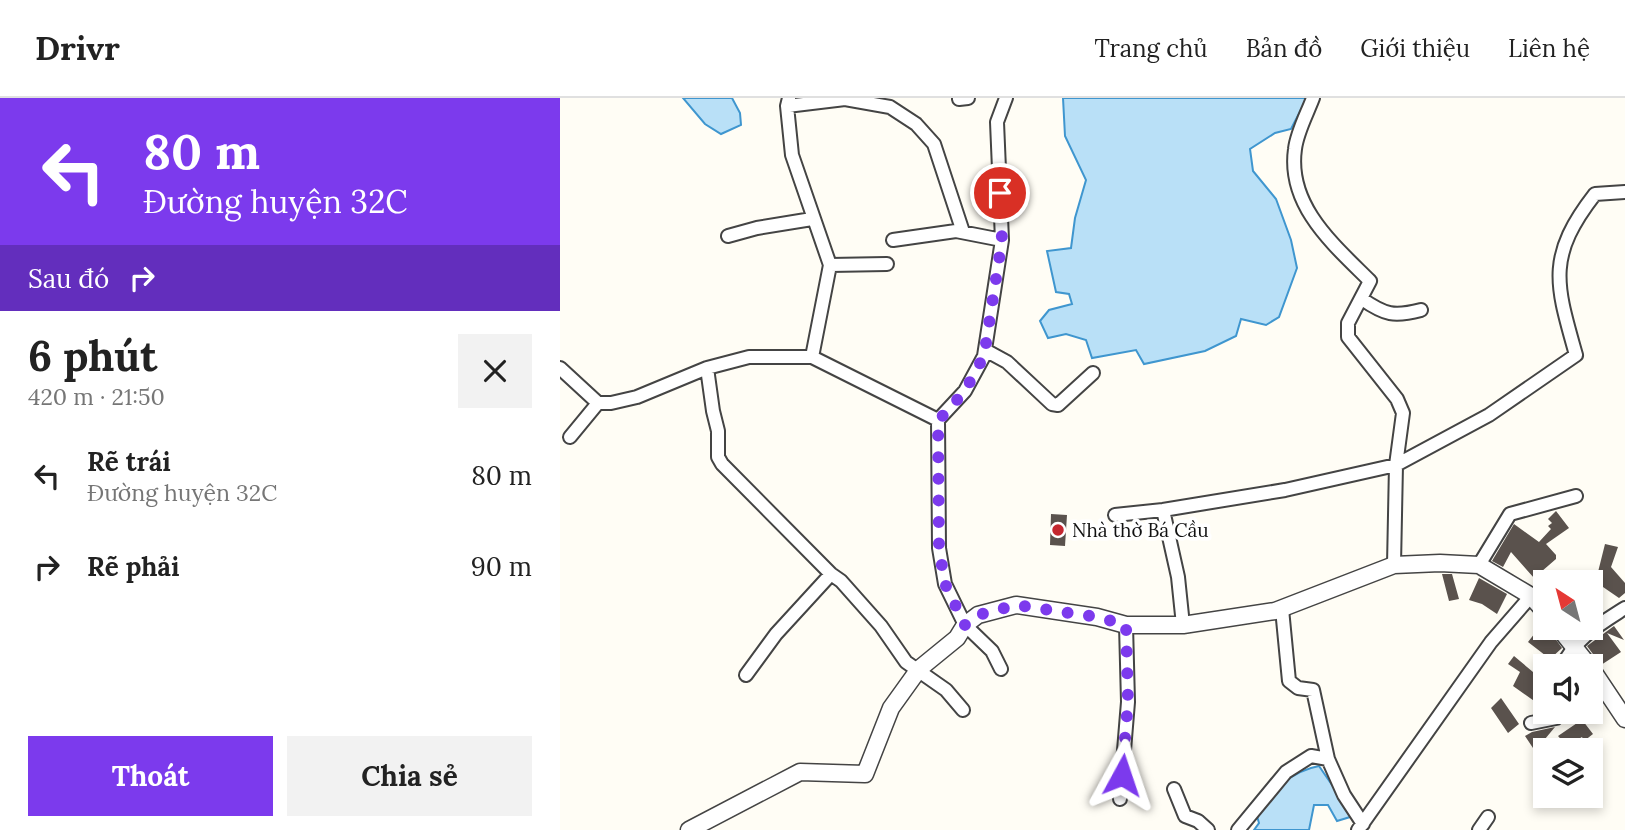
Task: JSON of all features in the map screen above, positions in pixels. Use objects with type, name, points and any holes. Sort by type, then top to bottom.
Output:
[{"type":"street","points":[[1001,669],[992,651],[965,625],[945,584],[939,548],[938,421],[965,391],[984,356],[1002,240],[997,122],[1004,98]]},
{"type":"street","points":[[1313,98],[1295,149],[1295,182],[1304,205],[1326,238],[1370,281],[1348,323],[1348,337],[1397,399],[1403,413],[1396,465],[1394,565]]},
{"type":"street","points":[[812,357],[830,265],[792,155],[788,102],[845,99],[890,107],[916,124],[934,144],[963,232]]},
{"type":"street","points":[[1115,515],[1285,490],[1396,465],[1489,415],[1576,355],[1560,301],[1557,271],[1572,226],[1595,194],[1625,192]]},
{"type":"street","points":[[728,236],[812,219]]},
{"type":"street","points":[[893,240],[956,231],[1002,240]]},
{"type":"street","points":[[830,265],[887,264]]},
{"type":"street","points":[[1362,299],[1381,312],[1401,315],[1421,310]]},
{"type":"street","points":[[985,350],[1007,362],[1052,404],[1058,405],[1093,373]]},
{"type":"street","points":[[560,368],[598,403],[611,403],[637,397],[707,368],[749,356],[812,357],[938,421]]},
{"type":"street","points":[[707,368],[718,431],[718,457],[722,464],[831,574],[841,580],[881,626],[906,662],[946,690],[963,710]]},
{"type":"street","points":[[570,437],[598,403]]},
{"type":"street","points":[[1479,565],[1510,514],[1576,496]]},
{"type":"street","points":[[1163,510],[1178,577],[1183,625]]},
{"type":"street","points":[[689,830],[800,772],[865,774],[891,708],[919,669],[957,638],[965,625],[978,615],[1016,605],[1097,617],[1126,625],[1183,625],[1282,609],[1394,565],[1440,563],[1479,565],[1533,598]]},
{"type":"street","points":[[746,676],[776,634],[831,574]]},
{"type":"street","points":[[1282,609],[1289,681],[1298,688],[1313,690],[1328,759],[1360,827],[1491,642],[1531,596]]},
{"type":"street","points":[[1569,654],[1574,646],[1592,630],[1625,608]]},
{"type":"street","points":[[1120,799],[1128,702],[1126,625]]},
{"type":"street","points":[[1569,640],[1580,654]]},
{"type":"street","points":[[1603,687],[1625,719]]},
{"type":"street","points":[[1238,830],[1286,772],[1311,756],[1328,759]]},
{"type":"street","points":[[1174,789],[1185,816],[1198,821],[1208,830]]},
{"type":"street","points":[[1479,830],[1488,817]]},
{"type":"water","points":[[683,98],[732,98],[740,113],[741,125],[721,134],[705,124]]},
{"type":"water","points":[[1063,98],[1307,98],[1291,129],[1275,133],[1250,149],[1253,171],[1276,199],[1291,240],[1297,268],[1279,317],[1266,325],[1241,319],[1236,336],[1205,351],[1144,364],[1136,350],[1092,358],[1086,340],[1066,334],[1048,338],[1040,321],[1049,310],[1072,304],[1069,294],[1056,292],[1047,251],[1071,248],[1075,218],[1086,180],[1065,136]]},
{"type":"water","points":[[1319,766],[1345,804],[1350,817],[1337,821],[1328,805],[1314,805],[1309,830],[1254,830],[1259,823],[1256,813],[1276,790],[1291,777]]},
{"type":"building","points":[[1556,511],[1569,528],[1546,544],[1556,555],[1556,559],[1543,570],[1533,570],[1533,577],[1511,552],[1503,567],[1492,561],[1514,524],[1539,542],[1551,529],[1548,526],[1552,523],[1548,519]]},
{"type":"building","name":"Nhà thờ Bá Cầu","points":[[1051,514],[1067,515],[1065,546],[1050,545]]},
{"type":"building","points":[[1605,544],[1618,547],[1611,567],[1625,583],[1625,593],[1619,598],[1603,587],[1603,570],[1598,570]]},
{"type":"building","points":[[1442,574],[1452,574],[1459,599],[1449,601]]},
{"type":"building","points":[[1479,578],[1507,594],[1497,614],[1482,604],[1469,600]]},
{"type":"building","points":[[1614,626],[1624,640],[1607,633],[1621,652],[1603,664],[1603,654],[1593,654],[1587,646],[1595,640],[1603,640],[1603,634]]},
{"type":"building","points":[[1533,636],[1533,640],[1556,640],[1562,648],[1555,654],[1544,654],[1528,642]]},
{"type":"building","points":[[1514,656],[1533,672],[1533,700],[1513,686],[1520,672],[1508,664]]},
{"type":"building","points":[[1501,698],[1519,724],[1508,733],[1491,708]]},
{"type":"building","points":[[1576,724],[1585,724],[1593,734],[1588,738],[1558,736]]},
{"type":"building","points":[[1555,727],[1546,738],[1533,738],[1533,748],[1525,736]]},
{"type":"place","name":"Nhà thờ Bá Cầu","points":[[1058,530]]},
{"type":"route","points":[[1000,193],[1002,240],[984,356],[965,391],[938,421],[939,548],[945,584],[965,625],[978,615],[1016,605],[1097,617],[1126,625],[1128,702],[1122,775]]}]
